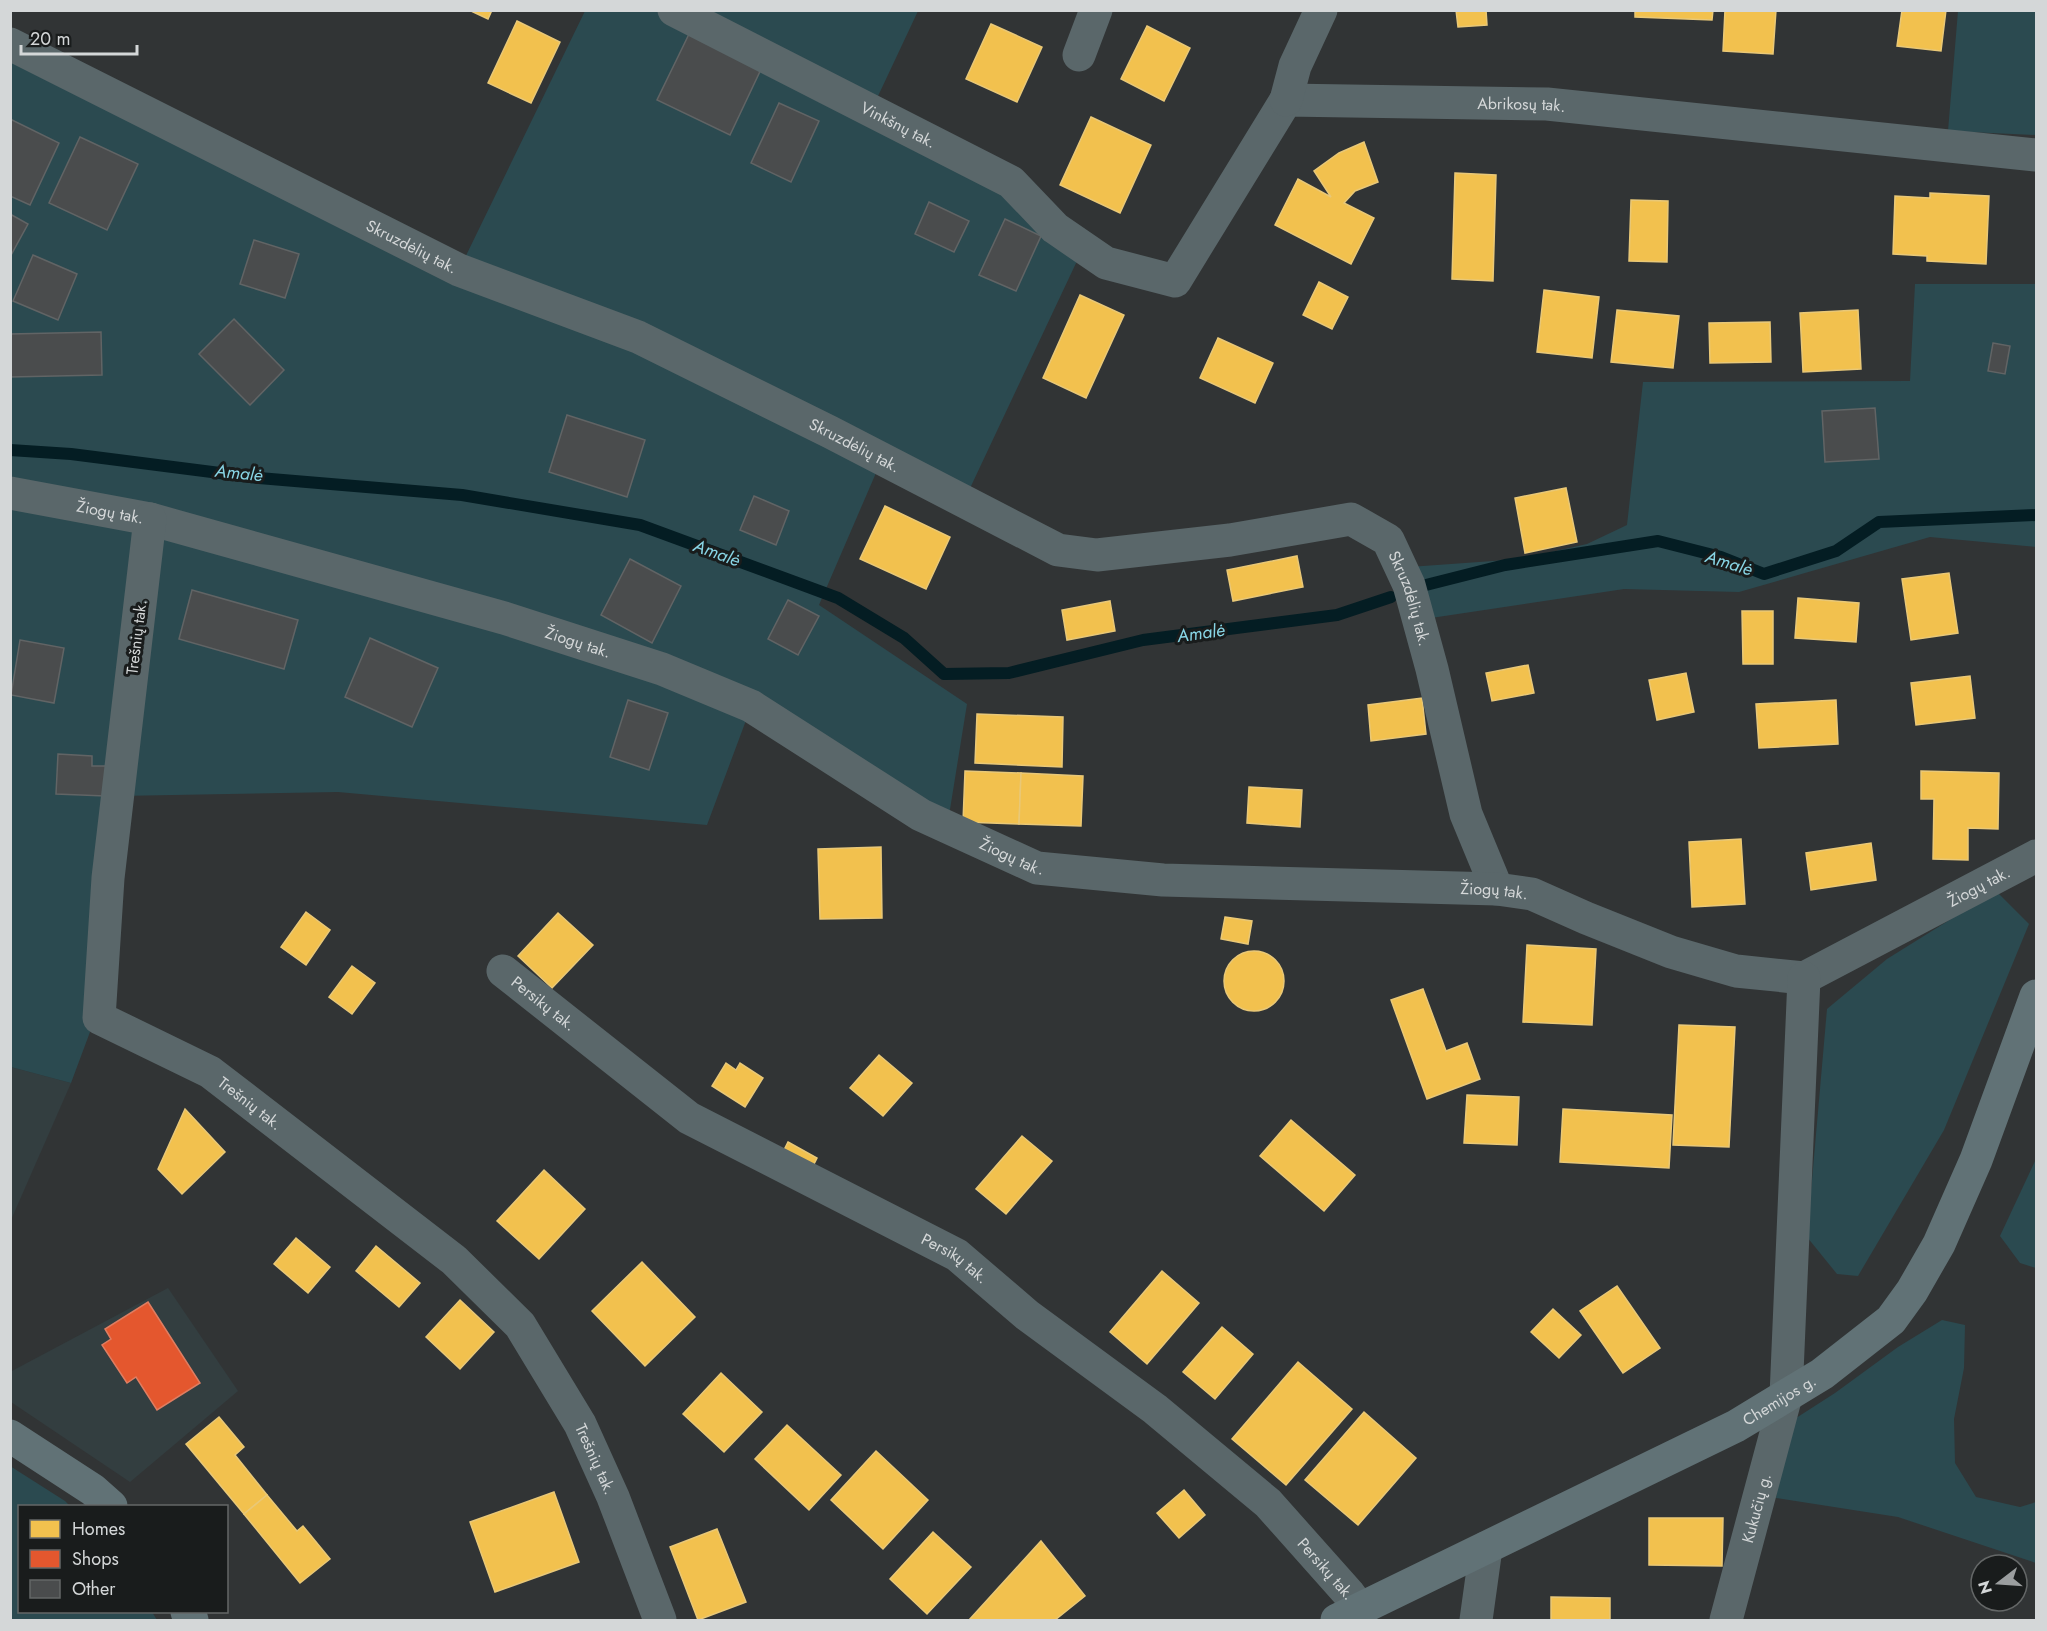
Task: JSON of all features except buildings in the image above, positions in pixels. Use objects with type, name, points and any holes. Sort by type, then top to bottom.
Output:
[{"type":"main road","name":"Chemijos g.","points":[[1349,1615],[1736,1426],[1822,1374],[1892,1320],[1939,1244],[1976,1160],[2037,996]]},
{"type":"main road","points":[[10,1436],[93,1490],[110,1505]]},
{"type":"street","name":"Vinkšnų tak.","points":[[674,10],[1011,182],[1055,228],[1106,263],[1175,281],[1286,100]]},
{"type":"street","points":[[1079,55],[1096,10]]},
{"type":"street","points":[[1286,100],[1295,66],[1321,10]]},
{"type":"street","name":"Skruzdėlių tak.","points":[[10,44],[459,270],[638,337],[830,432],[1058,550],[1098,555],[1230,540],[1351,519],[1388,540],[1409,585],[1432,669],[1466,814],[1497,889]]},
{"type":"street","name":"Abrikosų tak.","points":[[1286,100],[1547,104],[2037,155]]},
{"type":"street","name":"Žiogų tak.","points":[[10,493],[150,519],[504,618],[662,669],[751,706],[921,815],[1037,868],[1163,880],[1497,889],[1532,894],[1671,952],[1736,971],[1804,978],[2037,856]]},
{"type":"street","name":"Trešnių tak.","points":[[150,519],[108,878],[99,1018],[210,1072],[454,1260],[520,1325],[580,1424],[613,1497],[660,1620]]},
{"type":"street","name":"Persikų tak.","points":[[502,971],[689,1118],[957,1255],[1027,1316],[1155,1409],[1268,1503],[1349,1594],[1349,1615]]},
{"type":"street","name":"Kukučių g.","points":[[1726,1620],[1786,1396],[1804,978]]},
{"type":"street","points":[[1476,1620],[1486,1548]]},
{"type":"shaded area","points":[[585,11],[918,11],[871,111],[1011,182],[1077,261],[964,501],[882,459],[819,605],[967,704],[947,828],[751,707],[707,825],[338,792],[118,796],[90,1032],[71,1083],[11,1067],[10,44],[459,270]]},
{"type":"shaded area","points":[[1958,11],[2036,11],[2036,135],[1948,131]]},
{"type":"shaded area","points":[[1915,284],[2036,284],[2036,547],[1930,537],[1739,592],[1624,589],[1431,618],[1409,567],[1521,559],[1587,544],[1627,525],[1643,382],[1910,381]]},
{"type":"shaded area","points":[[1996,891],[2029,924],[1944,1130],[1858,1276],[1837,1274],[1807,1237],[1827,1009],[1887,959]]},
{"type":"shaded area","points":[[11,1067],[71,1083],[11,1220]]},
{"type":"shaded area","points":[[2036,1159],[2036,1268],[2020,1263],[2000,1236]]},
{"type":"shaded area","points":[[168,1288],[238,1391],[130,1482],[11,1402],[10,1372]]},
{"type":"shaded area","points":[[1942,1320],[1965,1325],[1964,1368],[1954,1419],[1955,1463],[1976,1497],[2020,1507],[2036,1502],[2036,1563],[2029,1561],[2029,1553],[2006,1553],[1898,1517],[1776,1498],[1784,1438],[1793,1420],[1835,1393],[1898,1347]]},
{"type":"shaded area","points":[[10,1466],[69,1505],[18,1505],[18,1613],[153,1613],[157,1620],[11,1620]]},
{"type":"waterway","name":"Amalė","points":[[10,450],[71,454],[259,478],[462,495],[640,525],[838,598],[904,638],[944,674],[1009,673],[1143,640],[1337,615],[1391,597]]},
{"type":"waterway","name":"Amalė","points":[[1414,588],[1505,565],[1658,541],[1721,557],[1764,574],[1836,551],[1879,522],[2036,515]]}]
